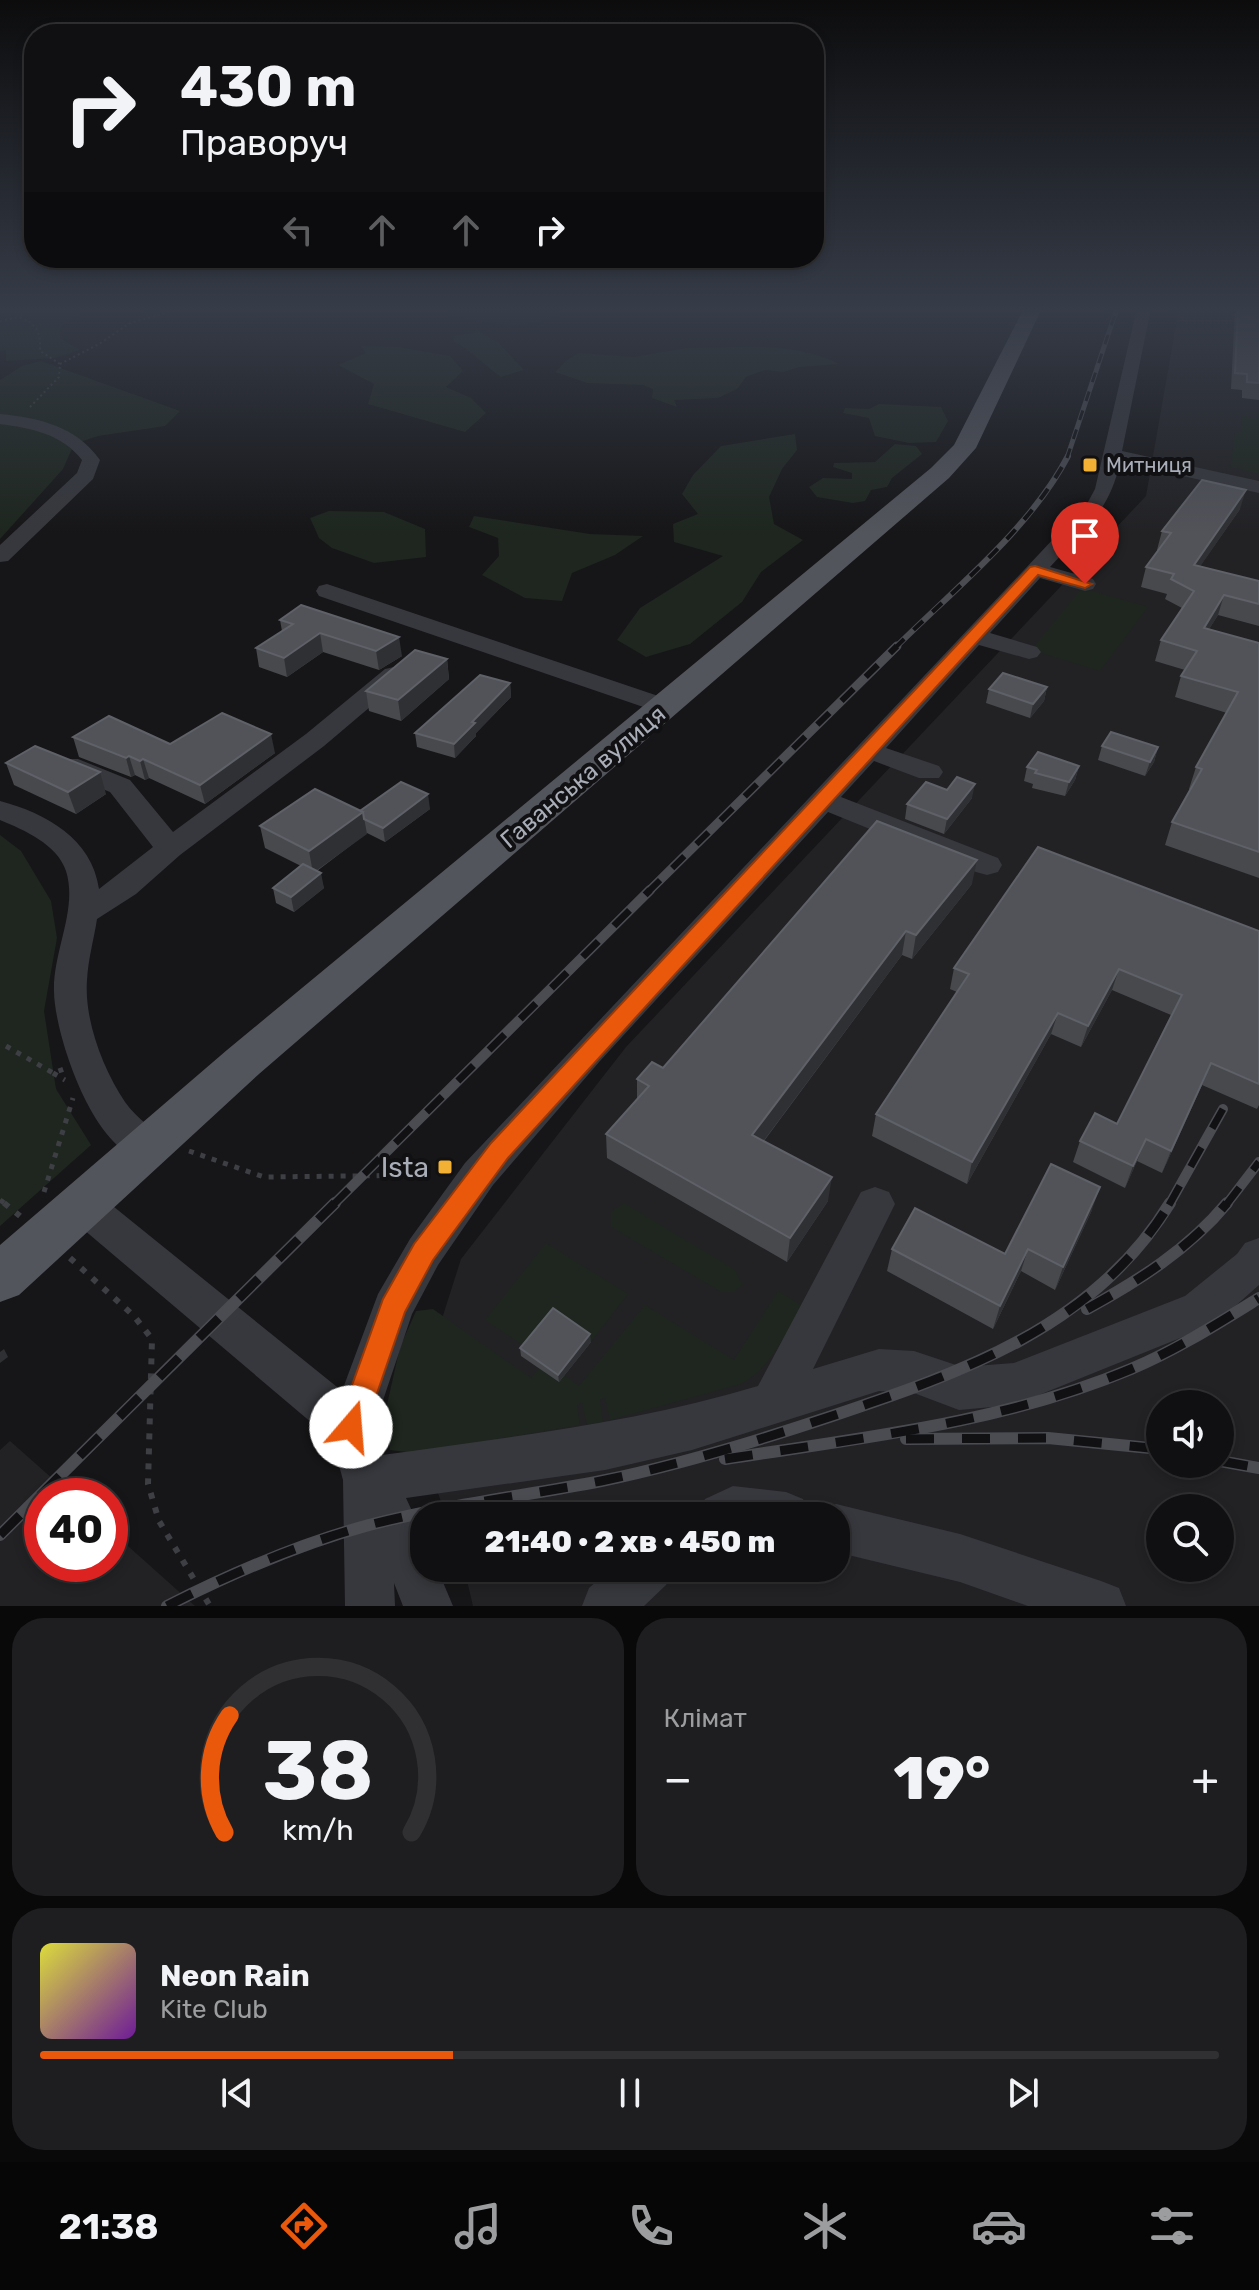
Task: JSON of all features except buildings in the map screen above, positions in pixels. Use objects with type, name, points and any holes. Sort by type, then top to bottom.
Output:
[{"type":"main road","name":"Гаванська вулиця","points":[[0,1278],[58,1215],[148,1147],[243,1062],[667,707],[940,473],[964,448],[996,383]]},
{"type":"street","points":[[370,1606],[366,1480],[351,1427],[393,1308],[424,1252],[479,1174],[821,799],[1096,505],[1105,489],[1127,383]]},
{"type":"street","points":[[0,556],[86,475],[91,460],[84,449],[69,437],[8,420]]},
{"type":"street","points":[[1111,454],[1259,487]]},
{"type":"street","points":[[1035,570],[1085,584]]},
{"type":"street","points":[[327,591],[667,707]]},
{"type":"street","points":[[974,636],[1029,652]]},
{"type":"street","points":[[81,914],[125,887],[170,848],[315,740],[405,665]]},
{"type":"street","points":[[867,750],[929,772]]},
{"type":"street","points":[[50,758],[120,786],[170,848]]},
{"type":"street","points":[[821,799],[987,865]]},
{"type":"street","points":[[0,810],[46,832],[75,858],[82,873],[81,914],[70,992],[98,1087],[123,1128],[148,1147]]},
{"type":"street","points":[[773,1403],[875,1204]]},
{"type":"street","points":[[58,1215],[351,1427]]},
{"type":"street","points":[[366,1480],[605,1447],[692,1428],[879,1370],[914,1372],[942,1380],[959,1389],[1014,1384],[1200,1310],[1256,1265]]},
{"type":"street","points":[[366,1480],[393,1520],[428,1606]]},
{"type":"street","points":[[850,1531],[960,1558],[1101,1606]]},
{"type":"street","points":[[607,1606],[634,1582]]},
{"type":"path","points":[[8,420],[52,383]]},
{"type":"path","points":[[6,1046],[76,1086],[58,1215]]},
{"type":"path","points":[[53,1073],[88,1059]]},
{"type":"path","points":[[183,1150],[205,1152],[246,1173],[264,1177],[433,1175]]},
{"type":"path","points":[[0,1200],[58,1215],[123,1305],[152,1339],[148,1484],[159,1521],[210,1606]]},
{"type":"shaded area","points":[[0,383],[102,383],[180,411],[165,426],[98,436],[74,444],[63,469],[0,539]]},
{"type":"shaded area","points":[[450,383],[446,387],[471,398],[486,413],[465,432],[368,404],[374,384]]},
{"type":"shaded area","points":[[587,383],[742,383],[737,389],[718,398],[674,400],[677,407],[652,398],[653,389],[643,385]]},
{"type":"shaded area","points":[[1166,383],[1259,383],[1259,1606],[473,1606],[467,1582],[850,1582],[850,1502],[441,1502],[411,1416],[461,1259],[626,1047],[1146,496]]},
{"type":"shaded area","points":[[879,404],[941,407],[948,421],[936,442],[909,443],[875,436],[869,418],[843,413],[845,408],[869,409]]},
{"type":"shaded area","points":[[1257,411],[1259,474],[1230,467],[1235,433],[1241,432],[1242,416],[1257,418]]},
{"type":"shaded area","points":[[795,434],[797,450],[782,469],[769,497],[774,524],[803,540],[761,572],[742,602],[690,644],[646,657],[617,640],[640,608],[723,556],[674,542],[673,524],[698,514],[682,494],[693,475],[721,446]]},
{"type":"shaded area","points":[[895,444],[916,446],[922,454],[892,478],[887,487],[871,490],[865,501],[853,503],[817,497],[809,487],[823,478],[852,479],[852,473],[833,467],[834,463],[875,462]]},
{"type":"shaded area","points":[[329,511],[384,512],[425,529],[426,557],[374,563],[332,548],[319,538],[310,518]]},
{"type":"shaded area","points":[[474,516],[590,534],[643,536],[615,555],[572,573],[562,601],[525,598],[482,575],[499,556],[498,538],[469,527]]},
{"type":"shaded area","points":[[1082,588],[1148,607],[1100,671],[1031,650]]},
{"type":"shaded area","points":[[0,835],[21,851],[51,901],[57,938],[44,1011],[56,1089],[91,1145],[0,1226]]},
{"type":"shaded area","points":[[624,1203],[734,1269],[743,1285],[734,1292],[721,1292],[611,1227],[611,1212]]},
{"type":"shaded area","points":[[546,1243],[628,1294],[591,1342],[554,1316],[527,1348],[485,1320]]},
{"type":"shaded area","points":[[778,1291],[803,1306],[769,1360],[741,1384],[610,1420],[605,1398],[600,1400],[603,1422],[587,1425],[582,1403],[577,1405],[580,1425],[414,1453],[390,1450],[386,1409],[400,1347],[416,1311],[433,1309],[531,1378],[539,1368],[558,1382],[564,1375],[579,1386],[645,1305],[734,1360]]},
{"type":"shaded area","points":[[10,1441],[52,1478],[24,1478],[24,1582],[128,1582],[128,1546],[195,1606],[0,1606],[0,1450]]},
{"type":"railway","points":[[1067,457],[1092,383]]},
{"type":"railway","points":[[895,648],[1012,534],[1052,483],[1067,457]]},
{"type":"railway","points":[[648,892],[897,646]]},
{"type":"railway","points":[[333,1205],[650,890]]},
{"type":"railway","points":[[1169,1205],[1223,1109]]},
{"type":"railway","points":[[1226,1205],[1259,1162]]},
{"type":"railway","points":[[0,1535],[335,1203]]},
{"type":"railway","points":[[167,1606],[266,1560],[369,1525],[659,1468],[773,1435],[927,1383],[1020,1340],[1063,1314],[1103,1283],[1139,1246],[1170,1203]]},
{"type":"railway","points":[[1087,1309],[1162,1263],[1196,1235],[1227,1203]]},
{"type":"railway","points":[[725,1459],[879,1436],[1033,1403],[1148,1362],[1259,1298]]},
{"type":"railway","points":[[906,1439],[1048,1438],[1146,1448]]},
{"type":"railway","points":[[1234,1464],[1259,1468]]},
{"type":"place","name":"Митниця","points":[[1090,465]]},
{"type":"place","name":"Ista","points":[[445,1167]]},
{"type":"route","points":[[351,1427],[393,1308],[424,1252],[499,1150],[1035,570],[1085,584]]}]
